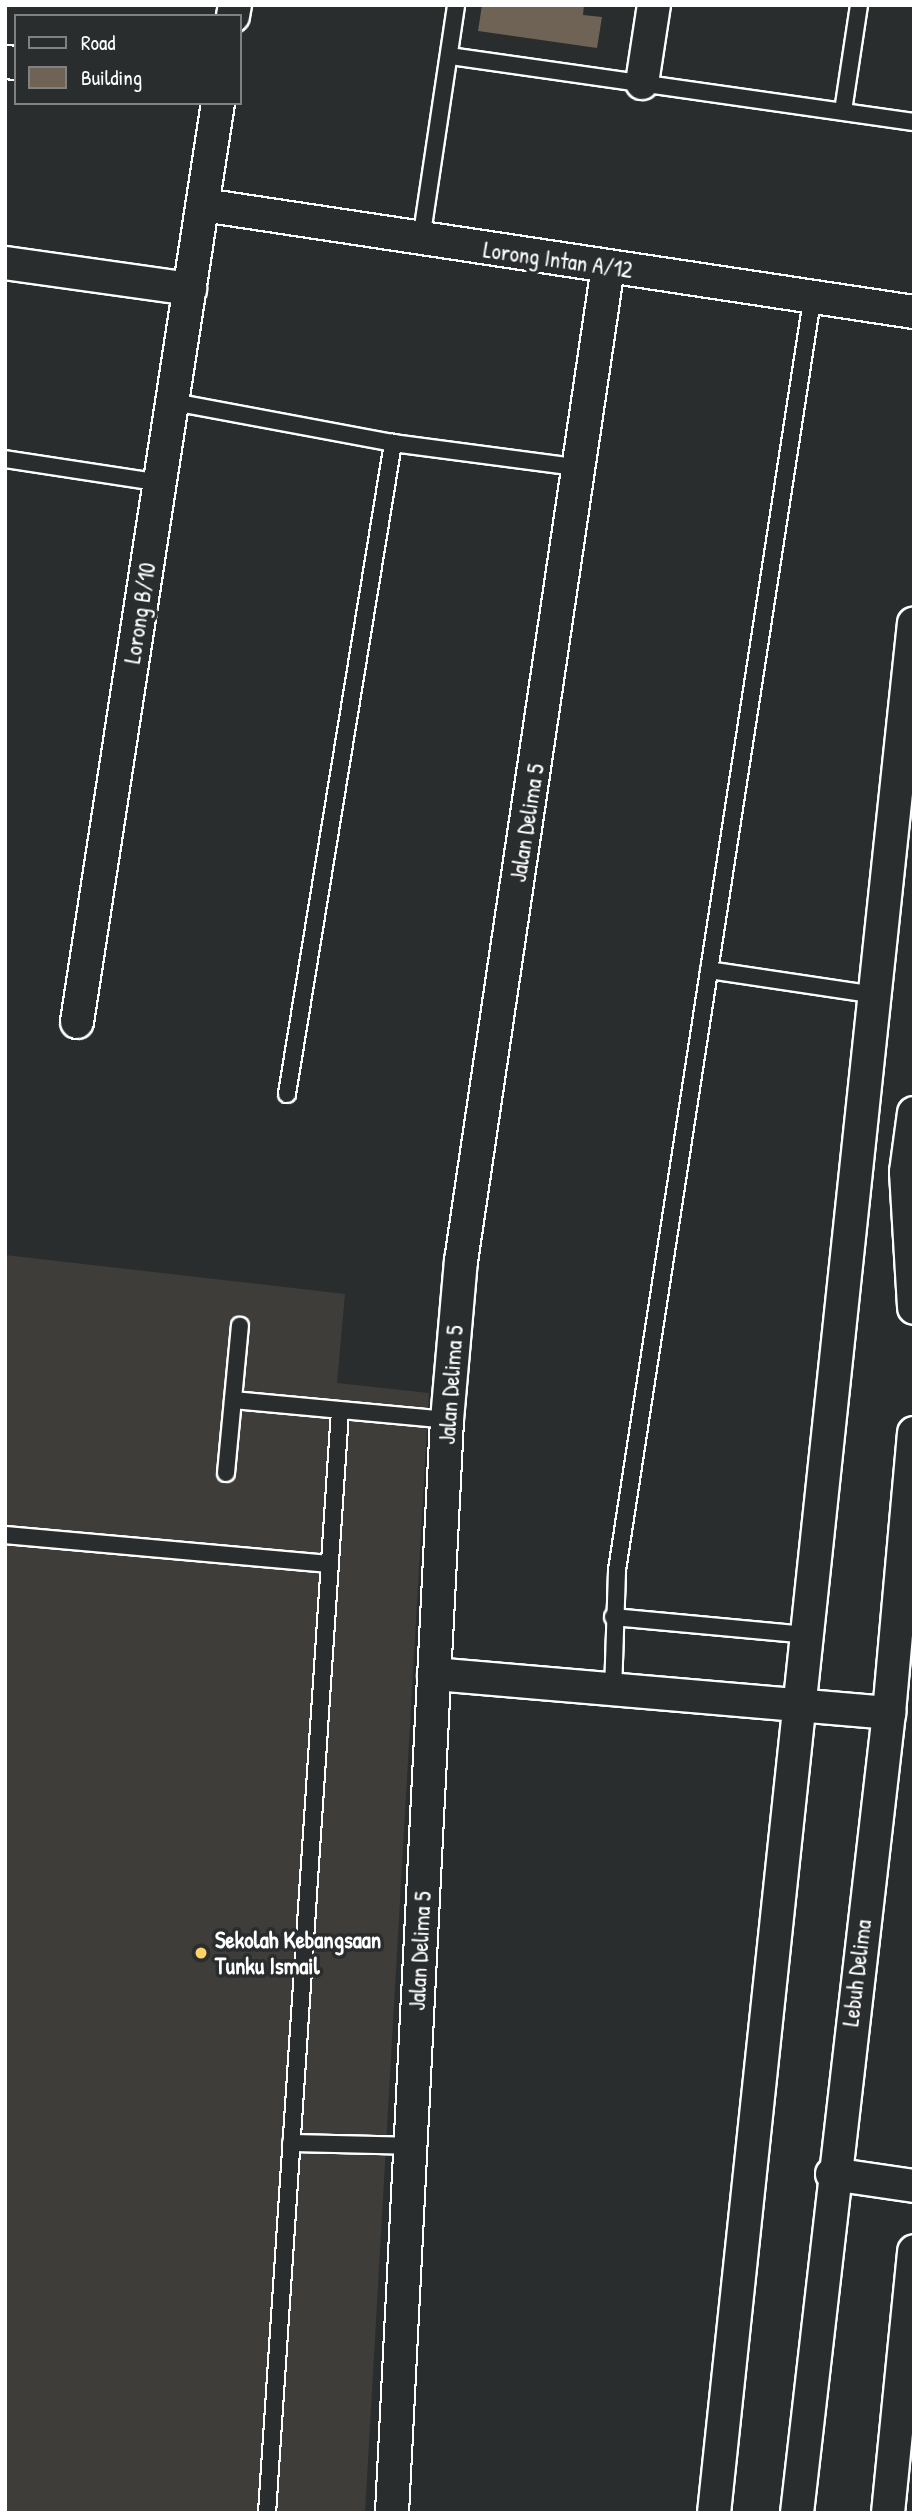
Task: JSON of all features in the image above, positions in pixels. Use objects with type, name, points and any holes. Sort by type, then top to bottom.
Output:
[{"type":"street","points":[[642,83],[654,5]]},
{"type":"street","name":"Lorong B/10","points":[[77,1021],[218,105]]},
{"type":"street","name":"Lorong Intan A/12","points":[[203,205],[812,300],[914,312]]},
{"type":"street","points":[[5,263],[190,289]]},
{"type":"street","name":"Jalan Delima 5","points":[[392,2513],[447,1420],[480,1116],[583,468],[608,267]]},
{"type":"street","points":[[714,2513],[798,1706],[877,995],[914,624]]},
{"type":"street","points":[[914,1113],[906,1172],[914,1308]]},
{"type":"street","name":"Lebuh Delima","points":[[797,2513],[832,2174],[889,1713],[914,1433]]},
{"type":"street","points":[[434,1674],[613,1692],[889,1713]]},
{"type":"street","points":[[832,2174],[914,2186]]},
{"type":"street","points":[[888,2513],[914,2251]]},
{"type":"lane","points":[[421,240],[456,5]]},
{"type":"lane","points":[[843,111],[859,5]]},
{"type":"lane","points":[[450,56],[914,122]]},
{"type":"lane","points":[[613,1692],[613,1617],[812,300]]},
{"type":"lane","points":[[174,402],[393,443],[583,468]]},
{"type":"lane","points":[[287,1094],[393,443]]},
{"type":"lane","points":[[5,459],[161,483]]},
{"type":"lane","points":[[709,970],[877,995]]},
{"type":"lane","points":[[226,1473],[240,1326]]},
{"type":"lane","points":[[233,1399],[447,1420]]},
{"type":"lane","points":[[267,2513],[340,1410]]},
{"type":"lane","points":[[5,1535],[330,1564]]},
{"type":"lane","points":[[613,1617],[806,1635]]},
{"type":"lane","points":[[291,2143],[410,2146]]},
{"type":"shaded area","name":"Sekolah Kebangsaan Tunku Ismail","points":[[5,1255],[345,1294],[337,1383],[429,1393],[365,2513],[5,2513]]},
{"type":"building","points":[[482,5],[584,5],[583,15],[602,17],[597,48],[478,31]]},
{"type":"place","name":"Sekolah Kebangsaan Tunku Ismail","points":[[201,1953]]}]
